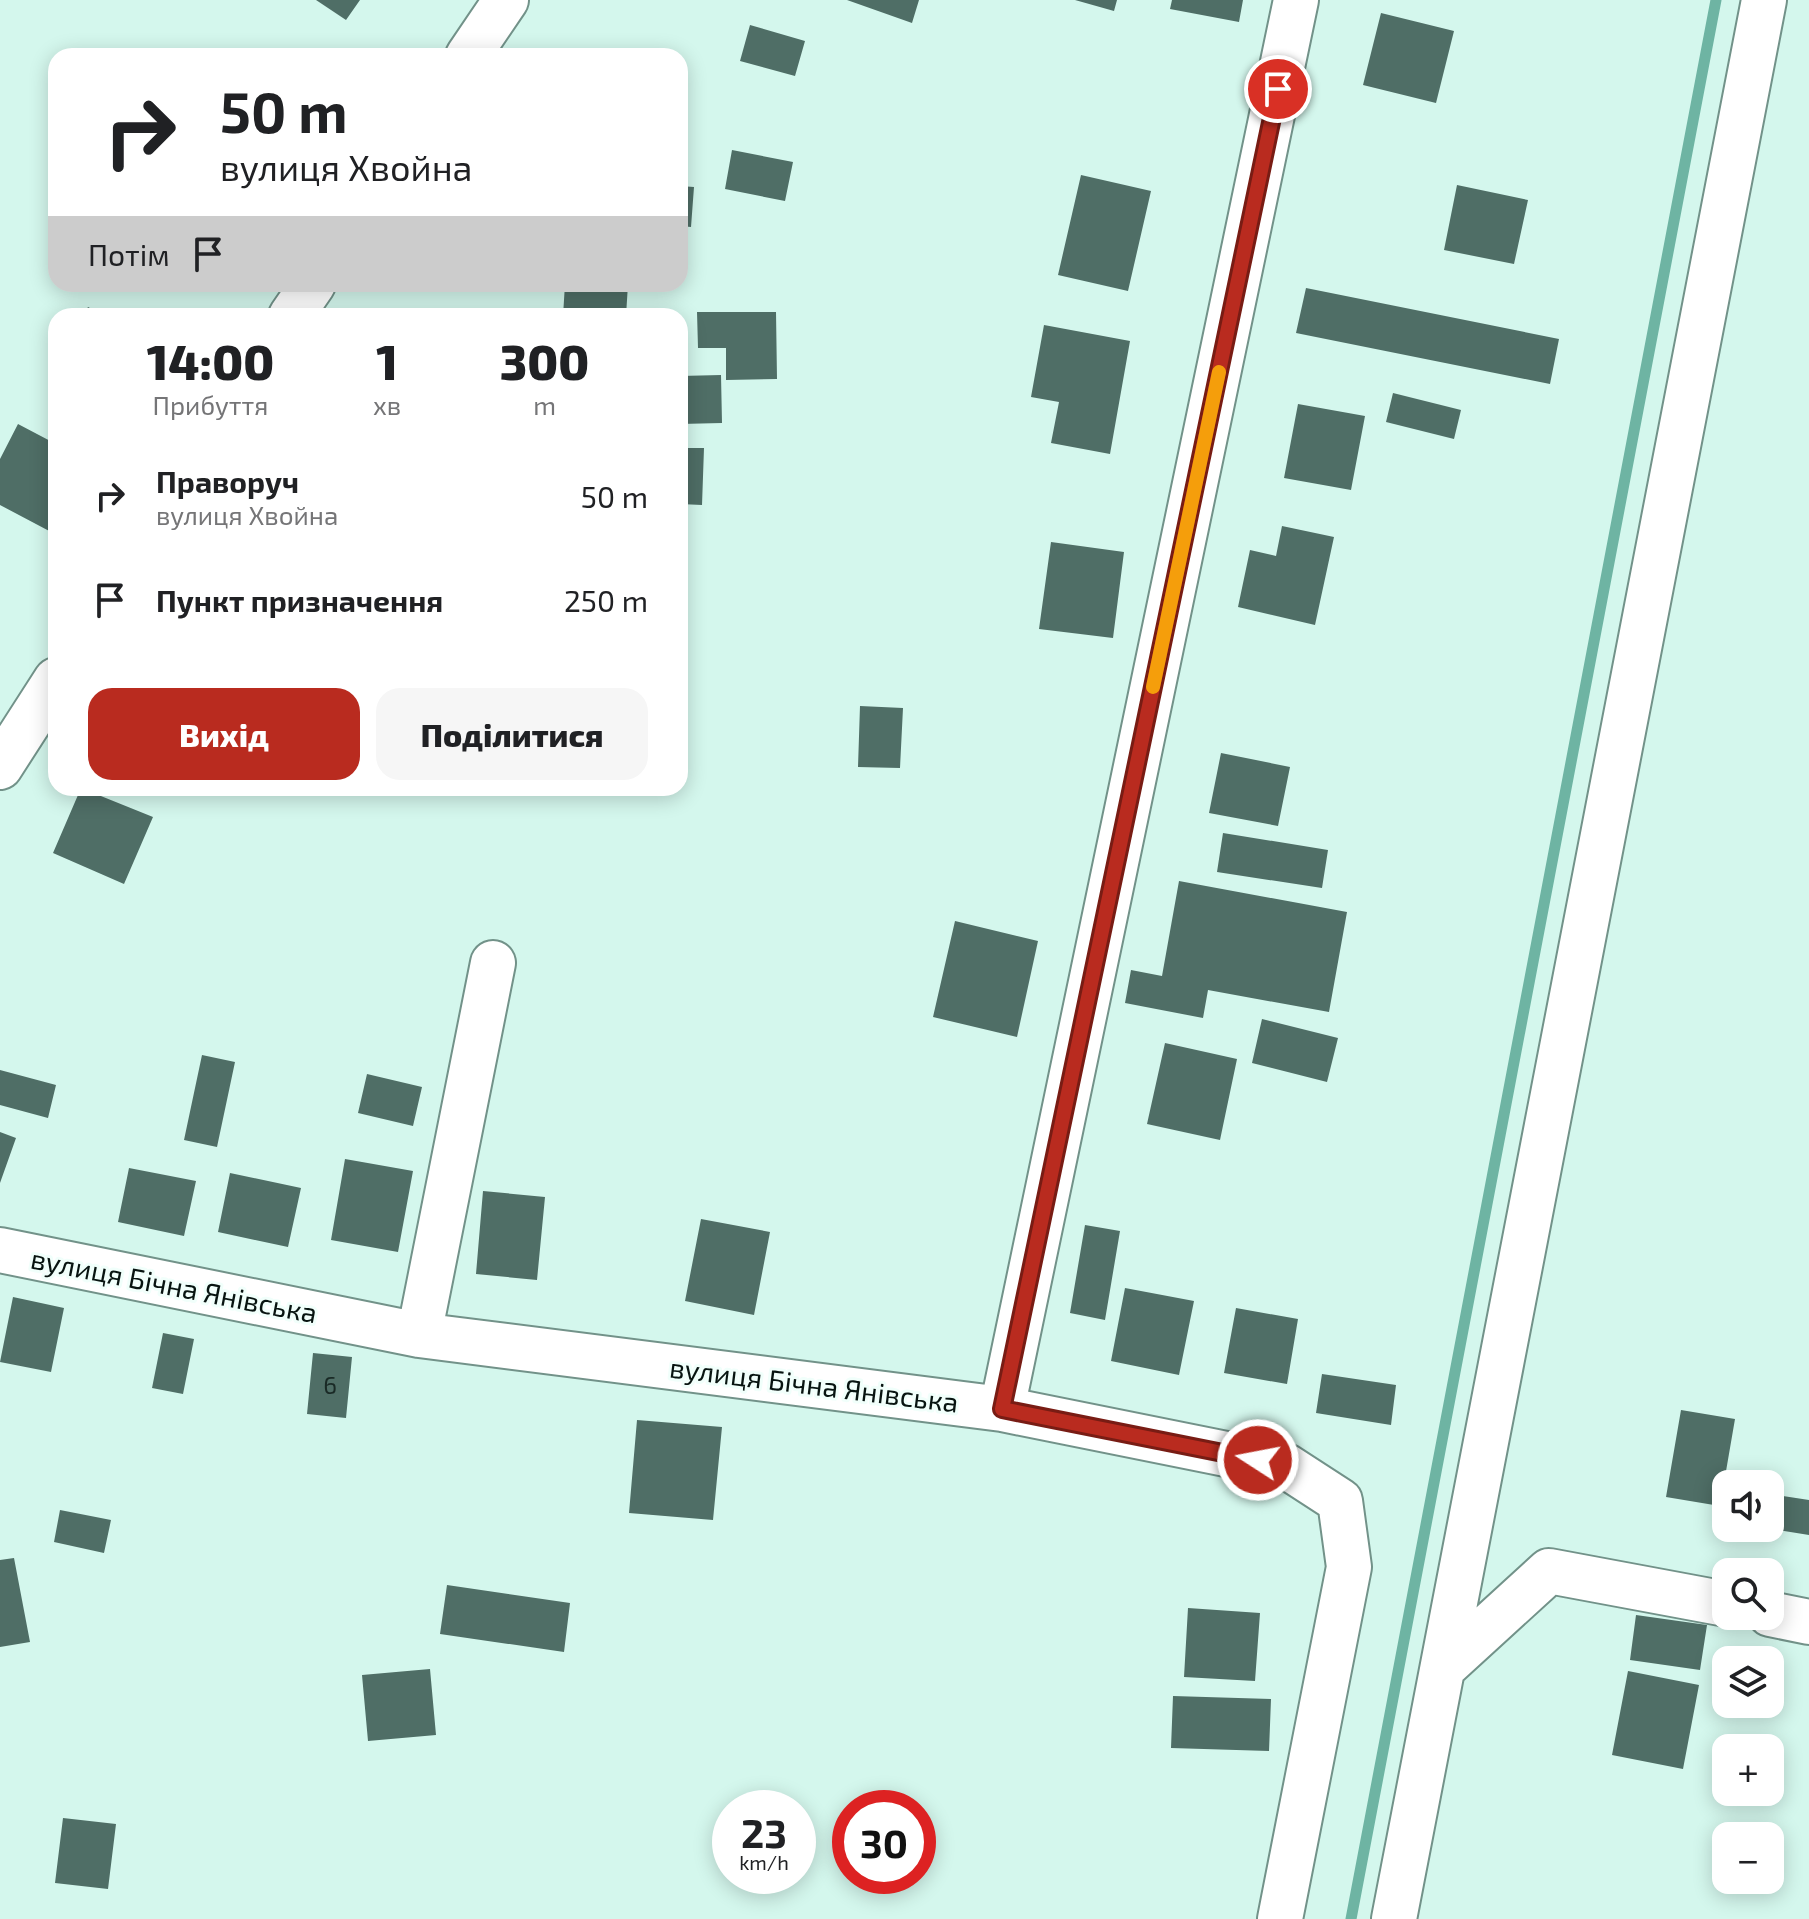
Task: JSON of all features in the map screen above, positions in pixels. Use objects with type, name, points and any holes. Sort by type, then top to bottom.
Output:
[{"type":"street","points":[[473,48],[506,0]]},
{"type":"street","points":[[1002,1409],[1296,0]]},
{"type":"street","points":[[1394,1919],[1764,0]]},
{"type":"street","points":[[0,767],[48,692]]},
{"type":"street","points":[[419,1335],[493,963]]},
{"type":"street","name":"вулиця Бічна Янівська","points":[[0,1250],[419,1335],[1002,1409],[1286,1466],[1340,1501],[1349,1567],[1280,1919]]},
{"type":"street","points":[[1445,1666],[1549,1571],[1712,1601]]},
{"type":"street","points":[[1784,1617],[1809,1622]]},
{"type":"building","points":[[316,0],[360,0],[346,20]]},
{"type":"building","points":[[847,0],[919,0],[912,23]]},
{"type":"building","points":[[1075,0],[1117,0],[1114,11]]},
{"type":"building","points":[[1172,0],[1243,0],[1239,22],[1170,9]]},
{"type":"building","points":[[1381,13],[1454,31],[1436,103],[1363,85]]},
{"type":"building","points":[[750,25],[805,41],[795,76],[740,61]]},
{"type":"building","points":[[732,150],[793,162],[785,201],[725,189]]},
{"type":"building","points":[[1081,175],[1151,191],[1128,291],[1058,275]]},
{"type":"building","points":[[1457,185],[1528,200],[1514,264],[1444,250]]},
{"type":"building","points":[[688,187],[694,187],[691,227],[688,227]]},
{"type":"building","points":[[1306,288],[1559,339],[1550,384],[1296,333]]},
{"type":"building","points":[[564,292],[628,292],[626,308],[564,308]]},
{"type":"building","points":[[697,312],[776,312],[777,379],[726,380],[726,348],[698,348]]},
{"type":"building","points":[[1044,325],[1130,341],[1110,454],[1051,443],[1059,402],[1031,397]]},
{"type":"building","points":[[721,375],[722,423],[688,424],[688,376]]},
{"type":"building","points":[[1393,393],[1461,410],[1454,439],[1386,422]]},
{"type":"building","points":[[1298,404],[1365,416],[1351,490],[1284,478]]},
{"type":"building","points":[[18,424],[48,440],[48,530],[0,505],[0,459]]},
{"type":"building","points":[[688,448],[704,448],[702,505],[688,504]]},
{"type":"building","points":[[1282,526],[1334,537],[1315,625],[1238,607],[1250,550],[1276,556]]},
{"type":"building","points":[[1051,542],[1124,552],[1113,638],[1039,629]]},
{"type":"building","points":[[860,706],[903,708],[900,768],[858,767]]},
{"type":"building","points":[[1221,753],[1290,767],[1278,826],[1209,813]]},
{"type":"building","points":[[78,796],[101,796],[153,817],[124,884],[53,853]]},
{"type":"building","points":[[1223,833],[1328,850],[1322,888],[1217,872]]},
{"type":"building","points":[[1179,881],[1347,912],[1329,1012],[1208,990],[1203,1018],[1125,1003],[1131,970],[1162,976]]},
{"type":"building","points":[[955,921],[1038,941],[1017,1037],[933,1017]]},
{"type":"building","points":[[1262,1019],[1338,1038],[1327,1082],[1252,1063]]},
{"type":"building","points":[[1165,1043],[1237,1059],[1220,1140],[1147,1124]]},
{"type":"building","points":[[202,1055],[235,1062],[217,1147],[184,1140]]},
{"type":"building","points":[[0,1070],[56,1085],[48,1118],[0,1105]]},
{"type":"building","points":[[367,1074],[422,1087],[413,1126],[358,1113]]},
{"type":"building","points":[[0,1132],[16,1138],[0,1183]]},
{"type":"building","points":[[345,1159],[413,1171],[398,1252],[331,1240]]},
{"type":"building","points":[[129,1168],[196,1181],[184,1236],[118,1222]]},
{"type":"building","points":[[230,1173],[301,1188],[288,1247],[218,1232]]},
{"type":"building","points":[[483,1191],[545,1197],[537,1280],[476,1274]]},
{"type":"building","points":[[701,1219],[770,1232],[754,1315],[685,1301]]},
{"type":"building","points":[[1085,1225],[1120,1231],[1105,1320],[1070,1313]]},
{"type":"building","points":[[1125,1288],[1194,1301],[1179,1375],[1111,1361]]},
{"type":"building","points":[[13,1297],[64,1308],[51,1372],[0,1362]]},
{"type":"building","points":[[1236,1308],[1298,1319],[1287,1384],[1224,1373]]},
{"type":"building","points":[[163,1333],[194,1339],[183,1394],[152,1388]]},
{"type":"building","points":[[313,1353],[352,1357],[346,1418],[307,1414]]},
{"type":"building","points":[[1322,1374],[1396,1385],[1391,1425],[1316,1413]]},
{"type":"building","points":[[1681,1410],[1735,1419],[1726,1470],[1712,1470],[1712,1505],[1666,1497]]},
{"type":"building","points":[[637,1420],[722,1427],[713,1520],[629,1513]]},
{"type":"building","points":[[1784,1496],[1809,1500],[1809,1535],[1784,1531]]},
{"type":"building","points":[[60,1510],[111,1520],[104,1553],[54,1542]]},
{"type":"building","points":[[14,1558],[30,1642],[0,1647],[0,1560]]},
{"type":"building","points":[[447,1585],[570,1603],[564,1652],[440,1634]]},
{"type":"building","points":[[1188,1608],[1260,1613],[1255,1681],[1184,1677]]},
{"type":"building","points":[[1636,1615],[1707,1625],[1700,1670],[1630,1660]]},
{"type":"building","points":[[430,1669],[436,1735],[368,1741],[362,1675]]},
{"type":"building","points":[[1628,1671],[1699,1685],[1683,1769],[1612,1755]]},
{"type":"building","points":[[1173,1696],[1271,1699],[1269,1751],[1171,1748]]},
{"type":"building","points":[[63,1818],[116,1824],[108,1889],[55,1883]]},
{"type":"waterway","points":[[1351,1919],[1716,0]]},
{"type":"slow traffic","points":[[1153,687],[1219,372]]},
{"type":"route","points":[[1258,1460],[1002,1409],[1278,89]]}]
